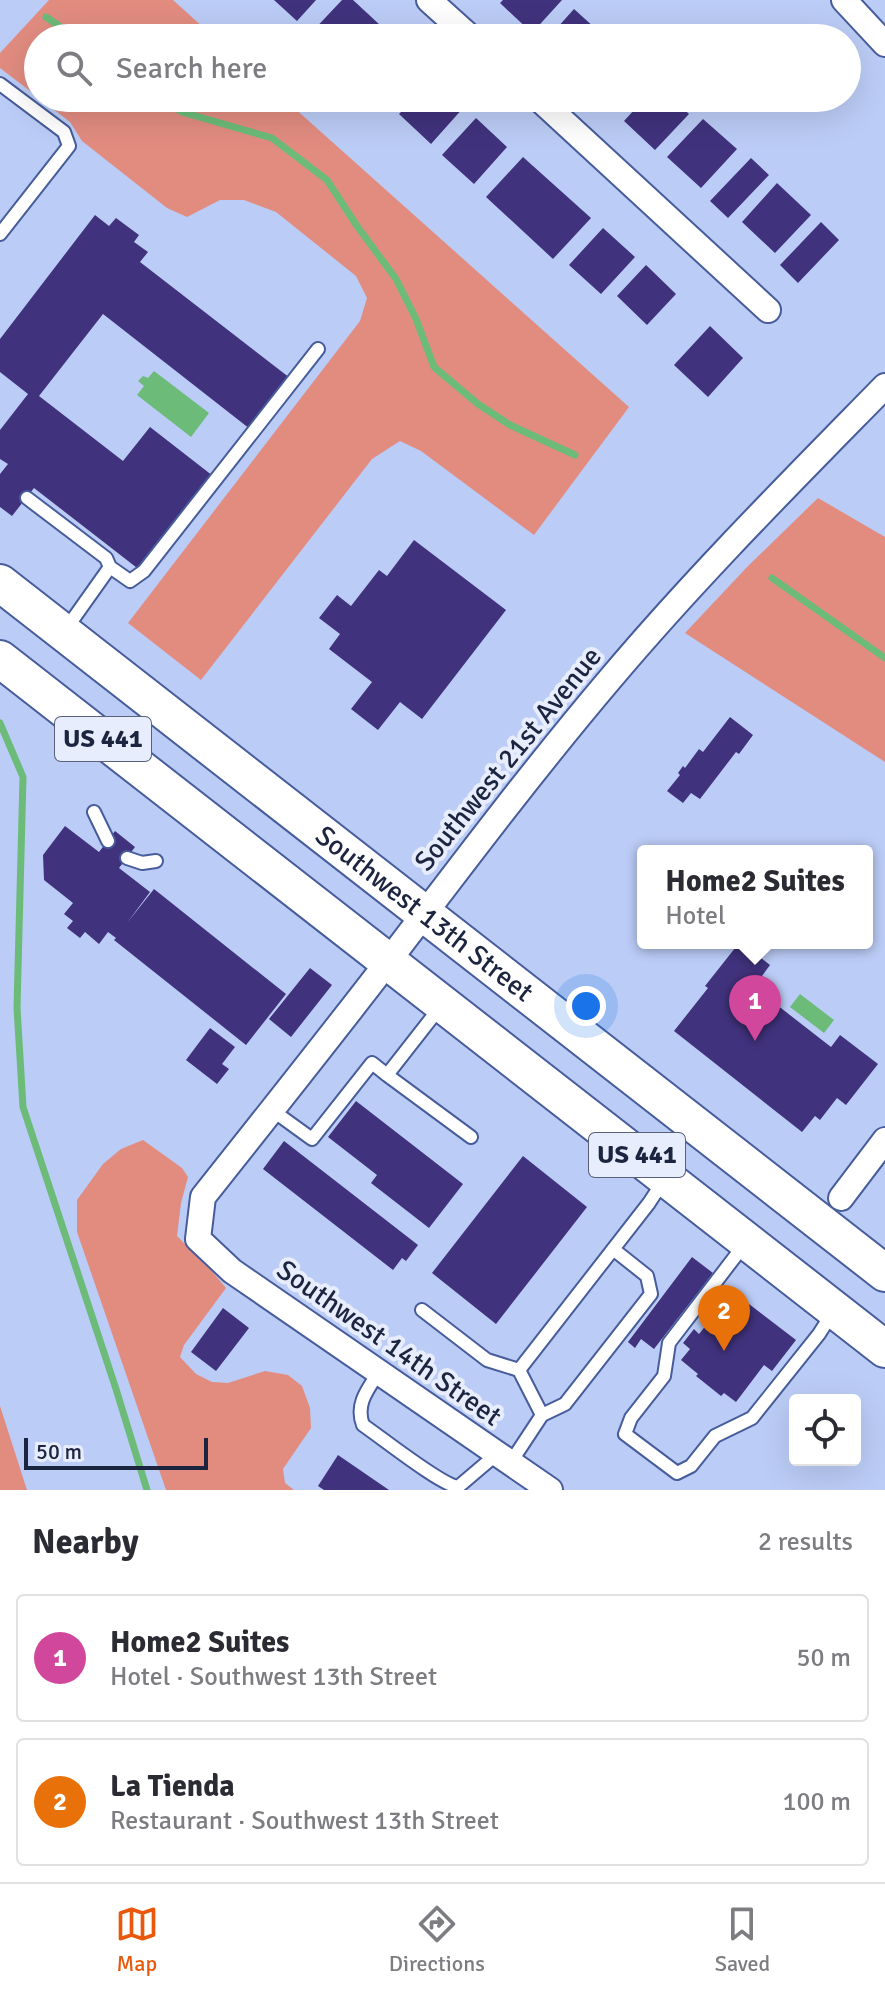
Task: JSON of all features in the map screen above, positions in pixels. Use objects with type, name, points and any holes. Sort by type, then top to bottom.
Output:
[{"type":"main road","name":"Southwest 13th Street","points":[[0,583],[423,913],[831,1211],[885,1273]]},
{"type":"main road","name":"US 441","points":[[0,659],[885,1349]]},
{"type":"main road","points":[[784,1270],[831,1211]]},
{"type":"main road","points":[[835,1310],[865,1308],[885,1320]]},
{"type":"street","points":[[429,0],[456,24]]},
{"type":"street","points":[[848,1],[885,44]]},
{"type":"street","points":[[553,112],[768,310]]},
{"type":"street","name":"Southwest 21st Avenue","points":[[198,1239],[203,1197],[423,913],[612,677],[679,601],[885,386]]},
{"type":"street","points":[[831,1211],[885,1140]]},
{"type":"street","name":"Southwest 14th Street","points":[[198,1239],[232,1271],[550,1490]]},
{"type":"lane","points":[[0,84],[24,102]]},
{"type":"lane","points":[[0,234],[69,146],[64,132],[37,112]]},
{"type":"lane","points":[[27,498],[106,558],[110,567],[130,581],[144,571],[318,349]]},
{"type":"lane","points":[[63,632],[110,567]]},
{"type":"lane","points":[[94,812],[108,841]]},
{"type":"lane","points":[[127,858],[142,863],[156,861]]},
{"type":"lane","points":[[387,1075],[443,1003]]},
{"type":"lane","points":[[272,1110],[312,1139],[372,1063],[471,1137]]},
{"type":"lane","points":[[519,1370],[665,1178]]},
{"type":"lane","points":[[747,1241],[669,1343],[664,1376],[631,1418],[625,1434],[677,1473],[691,1466],[715,1436],[752,1418],[835,1310]]},
{"type":"lane","points":[[379,1372],[363,1397],[360,1409],[363,1425],[449,1484],[458,1487],[504,1458],[542,1415],[565,1404],[651,1294],[647,1276],[613,1249]]},
{"type":"lane","points":[[422,1310],[487,1360],[519,1370],[542,1415]]},
{"type":"shaded area","points":[[49,0],[173,0],[200,24],[27,24]]},
{"type":"shaded area","points":[[24,27],[24,86],[0,68],[0,53]]},
{"type":"shaded area","points":[[57,112],[299,112],[629,407],[534,535],[421,451],[400,441],[372,459],[201,680],[128,623],[360,321],[367,298],[356,276],[276,212],[244,200],[220,200],[187,217],[167,208],[82,141],[70,122]]},
{"type":"shaded area","points":[[154,371],[209,413],[191,437],[137,395],[144,386],[138,381],[143,376],[148,378]]},
{"type":"shaded area","points":[[818,498],[885,537],[885,762],[685,633]]},
{"type":"shaded area","points":[[800,994],[834,1020],[824,1033],[790,1007]]},
{"type":"shaded area","points":[[143,1140],[182,1168],[188,1177],[177,1236],[226,1288],[184,1345],[180,1357],[196,1374],[212,1382],[228,1383],[265,1371],[288,1375],[302,1386],[310,1408],[311,1428],[283,1469],[285,1483],[294,1490],[166,1490],[77,1232],[77,1200],[103,1164],[121,1149]]},
{"type":"shaded area","points":[[0,1406],[27,1490],[0,1490]]},
{"type":"building","points":[[274,0],[316,0],[297,21]]},
{"type":"building","points":[[342,0],[353,0],[379,24],[319,24]]},
{"type":"building","points":[[503,0],[562,0],[540,24],[522,24],[500,3]]},
{"type":"building","points":[[574,9],[591,24],[561,24]]},
{"type":"building","points":[[401,112],[460,112],[431,144],[399,114]]},
{"type":"building","points":[[632,112],[689,114],[655,150],[624,121]]},
{"type":"building","points":[[476,118],[507,147],[474,184],[442,155]]},
{"type":"building","points":[[703,119],[737,149],[701,188],[667,157]]},
{"type":"building","points":[[523,157],[591,218],[553,259],[486,197]]},
{"type":"building","points":[[751,158],[769,175],[728,218],[710,201]]},
{"type":"building","points":[[777,183],[811,215],[775,253],[742,222]]},
{"type":"building","points":[[95,215],[109,226],[116,218],[139,235],[134,242],[148,252],[140,262],[290,378],[250,429],[103,314],[39,396],[123,461],[150,427],[213,476],[141,571],[34,488],[12,516],[0,507],[0,474],[8,464],[0,459],[0,430],[28,394],[0,372],[0,339]]},
{"type":"building","points":[[821,222],[839,240],[798,283],[780,265]]},
{"type":"building","points":[[603,228],[635,257],[601,294],[569,265]]},
{"type":"building","points":[[646,265],[676,294],[647,325],[617,296]]},
{"type":"building","points":[[710,326],[743,358],[708,397],[674,365]]},
{"type":"building","points":[[414,540],[506,610],[422,719],[400,702],[378,730],[351,709],[372,682],[329,649],[340,634],[319,618],[337,595],[351,606],[379,570],[387,576]]},
{"type":"building","points":[[730,717],[753,735],[700,799],[691,793],[683,803],[667,791],[683,766],[685,768],[699,749],[703,752]]},
{"type":"building","points":[[65,826],[99,852],[115,831],[135,847],[119,868],[150,892],[127,923],[154,889],[286,994],[246,1045],[108,932],[99,944],[85,932],[80,938],[67,928],[73,921],[64,914],[73,903],[44,880],[43,855]]},
{"type":"building","points":[[734,949],[750,949],[770,965],[762,976],[768,979],[759,991],[831,1047],[840,1035],[878,1064],[846,1105],[837,1098],[820,1120],[815,1116],[802,1132],[674,1031],[708,988],[705,986]]},
{"type":"building","points":[[310,968],[332,985],[291,1037],[269,1019]]},
{"type":"building","points":[[210,1028],[235,1047],[222,1064],[229,1069],[217,1084],[186,1060]]},
{"type":"building","points":[[356,1101],[463,1184],[429,1228],[371,1183],[377,1175],[328,1137]]},
{"type":"building","points":[[284,1141],[418,1245],[406,1261],[402,1258],[393,1270],[263,1169]]},
{"type":"building","points":[[523,1156],[587,1207],[496,1324],[432,1273]]},
{"type":"building","points":[[692,1257],[713,1273],[654,1349],[641,1339],[635,1348],[628,1342]]},
{"type":"building","points":[[728,1288],[796,1340],[772,1371],[764,1365],[736,1402],[724,1393],[721,1396],[681,1360],[690,1349],[683,1343],[694,1329],[699,1334],[712,1318],[707,1314]]},
{"type":"building","points":[[223,1308],[249,1328],[216,1371],[191,1352]]},
{"type":"building","points":[[338,1455],[389,1490],[324,1490],[318,1486]]},
{"type":"waterway","points":[[46,17],[56,24]]},
{"type":"waterway","points":[[182,112],[272,138],[327,180],[396,279],[416,319],[434,367],[478,404],[510,425],[575,455]]},
{"type":"waterway","points":[[772,578],[885,658]]},
{"type":"waterway","points":[[0,723],[23,777],[17,1008],[23,1107],[147,1490]]},
{"type":"place","name":"Home2 Suites","points":[[755,1041]]},
{"type":"place","name":"La Tienda","points":[[724,1351]]}]
